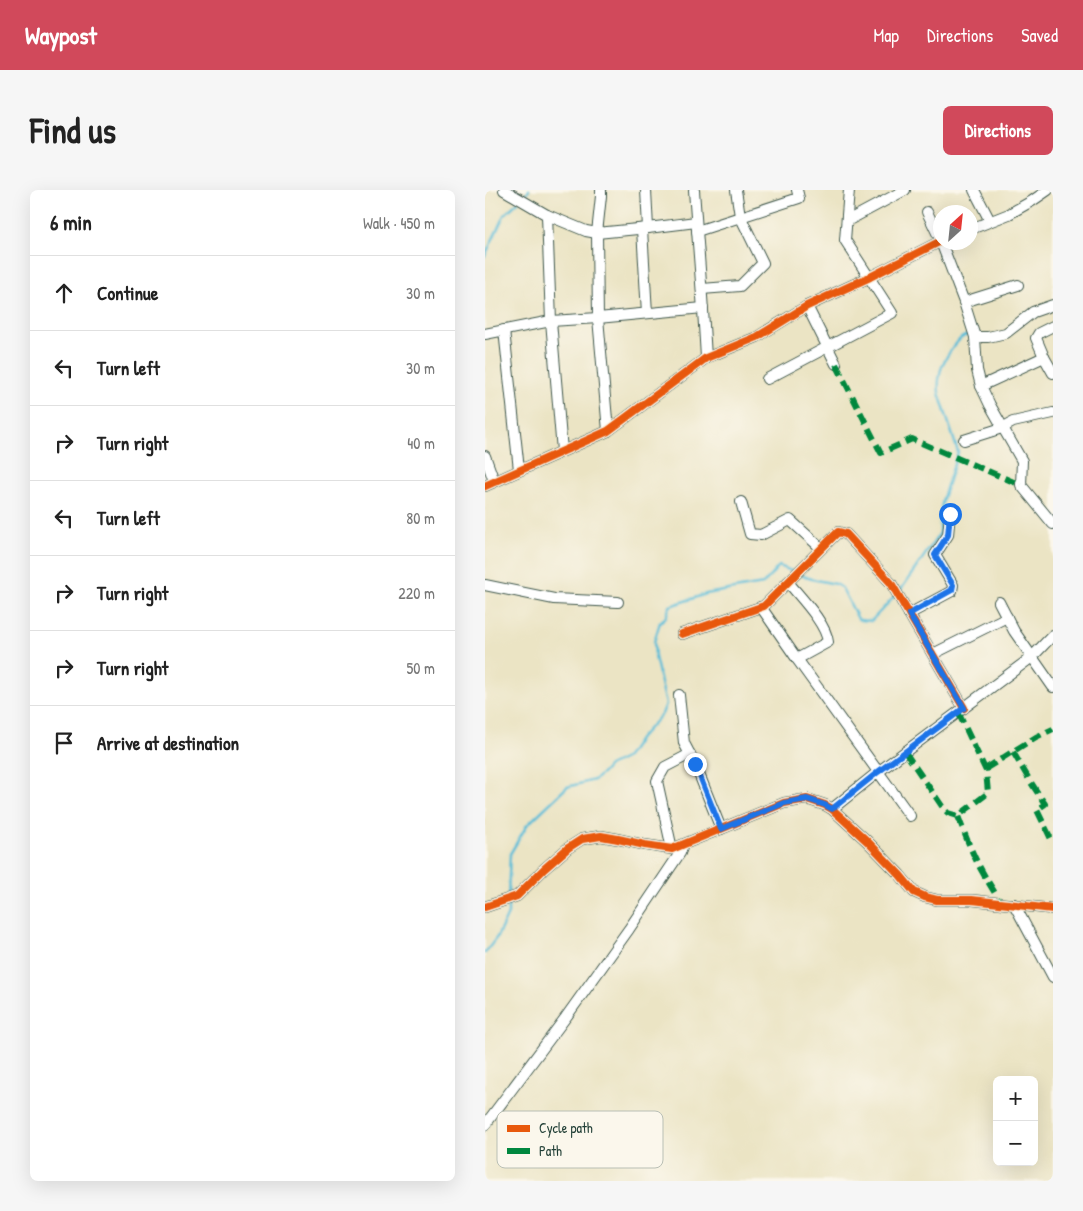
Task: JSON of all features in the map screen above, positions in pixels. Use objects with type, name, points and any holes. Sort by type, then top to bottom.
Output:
[{"type":"street","points":[[504,190],[547,215],[586,231],[597,233],[645,228],[696,226],[740,216],[799,198],[797,190]]},
{"type":"street","points":[[601,190],[597,233],[599,318],[608,431]]},
{"type":"street","points":[[646,190],[647,313]]},
{"type":"street","points":[[694,190],[706,358]]},
{"type":"street","points":[[702,289],[740,286],[763,262],[740,216],[736,190]]},
{"type":"street","points":[[767,379],[892,313],[845,240],[849,190]]},
{"type":"street","points":[[847,221],[902,190]]},
{"type":"street","points":[[974,190],[989,221]]},
{"type":"street","points":[[978,226],[1009,214],[1033,201],[1048,190]]},
{"type":"street","points":[[927,212],[933,224]]},
{"type":"street","points":[[547,215],[551,321],[562,451]]},
{"type":"street","points":[[485,456],[489,484],[608,431],[706,358],[757,337],[807,306],[933,245]]},
{"type":"street","points":[[944,250],[975,337],[977,370],[981,386],[989,405],[1022,461],[1021,485],[1053,524]]},
{"type":"street","points":[[963,302],[1018,285]]},
{"type":"street","points":[[975,337],[988,337],[1005,333],[1033,312],[1053,305]]},
{"type":"street","points":[[807,306],[836,364]]},
{"type":"street","points":[[485,334],[551,321],[703,308]]},
{"type":"street","points":[[1053,326],[1039,333],[1035,338],[1053,373]]},
{"type":"street","points":[[505,330],[519,470]]},
{"type":"street","points":[[981,386],[1044,357]]},
{"type":"street","points":[[964,440],[1002,428],[1013,422],[1053,413]]},
{"type":"street","points":[[741,502],[750,534],[761,535],[790,520],[821,548]]},
{"type":"street","points":[[909,614],[952,590],[953,585],[935,555],[948,535],[950,514]]},
{"type":"street","points":[[682,634],[764,606],[838,532],[846,534],[891,583],[964,708]]},
{"type":"street","points":[[788,582],[817,618],[827,636],[828,642],[797,659]]},
{"type":"street","points":[[485,585],[554,599],[618,602]]},
{"type":"street","points":[[999,602],[1013,631],[1053,687]]},
{"type":"street","points":[[761,607],[910,816]]},
{"type":"street","points":[[933,654],[1007,617]]},
{"type":"street","points":[[832,809],[878,772],[1032,657],[1053,635]]},
{"type":"street","points":[[679,696],[684,744],[695,764],[721,829]]},
{"type":"street","points":[[672,849],[657,781],[665,767],[690,754]]},
{"type":"street","points":[[485,907],[517,896],[568,848],[582,840],[601,836],[672,849],[784,803],[807,799],[832,809],[867,841],[914,892],[925,897],[937,900],[972,900],[1053,909]]},
{"type":"street","points":[[485,1125],[629,929],[680,853],[683,845]]},
{"type":"street","points":[[1014,904],[1053,977]]},
{"type":"waterway","points":[[522,198],[529,190]]},
{"type":"waterway","points":[[485,256],[504,215],[518,202]]},
{"type":"waterway","points":[[900,591],[940,533],[940,515],[943,498],[958,452],[939,393],[939,379],[947,356],[959,340],[968,335]]},
{"type":"waterway","points":[[508,896],[510,854],[527,825],[567,787],[594,780],[609,766],[627,757],[640,738],[662,714],[666,704],[655,657],[654,642],[660,622],[666,617],[670,606],[706,594],[763,584],[779,566],[794,572]]},
{"type":"waterway","points":[[799,574],[811,579],[836,584],[842,588],[860,620],[871,621],[896,595]]},
{"type":"waterway","points":[[485,953],[497,937],[508,914],[508,902]]},
{"type":"marked path","points":[[836,364],[881,453],[912,439],[1021,485]]},
{"type":"marked path","points":[[958,712],[986,771],[988,793],[958,816],[976,860],[1000,904]]},
{"type":"marked path","points":[[985,769],[1036,737],[1053,729]]},
{"type":"marked path","points":[[905,752],[944,809],[948,813],[958,816]]},
{"type":"marked path","points":[[1013,752],[1045,804],[1037,810],[1053,843]]},
{"type":"cycle path","points":[[485,486],[608,431],[706,358],[757,337],[807,306],[933,245]]},
{"type":"cycle path","points":[[682,634],[764,606],[838,532],[846,534],[891,583],[964,708]]},
{"type":"cycle path","points":[[485,907],[517,896],[544,869],[568,848],[582,839],[601,836],[672,849],[784,803],[807,799],[832,809],[867,841],[914,892],[925,897],[937,900],[972,900],[1053,909]]},
{"type":"route","points":[[695,764],[721,829],[784,803],[807,799],[832,809],[964,708],[909,614],[952,590],[953,585],[935,555],[948,535],[950,514]]}]
